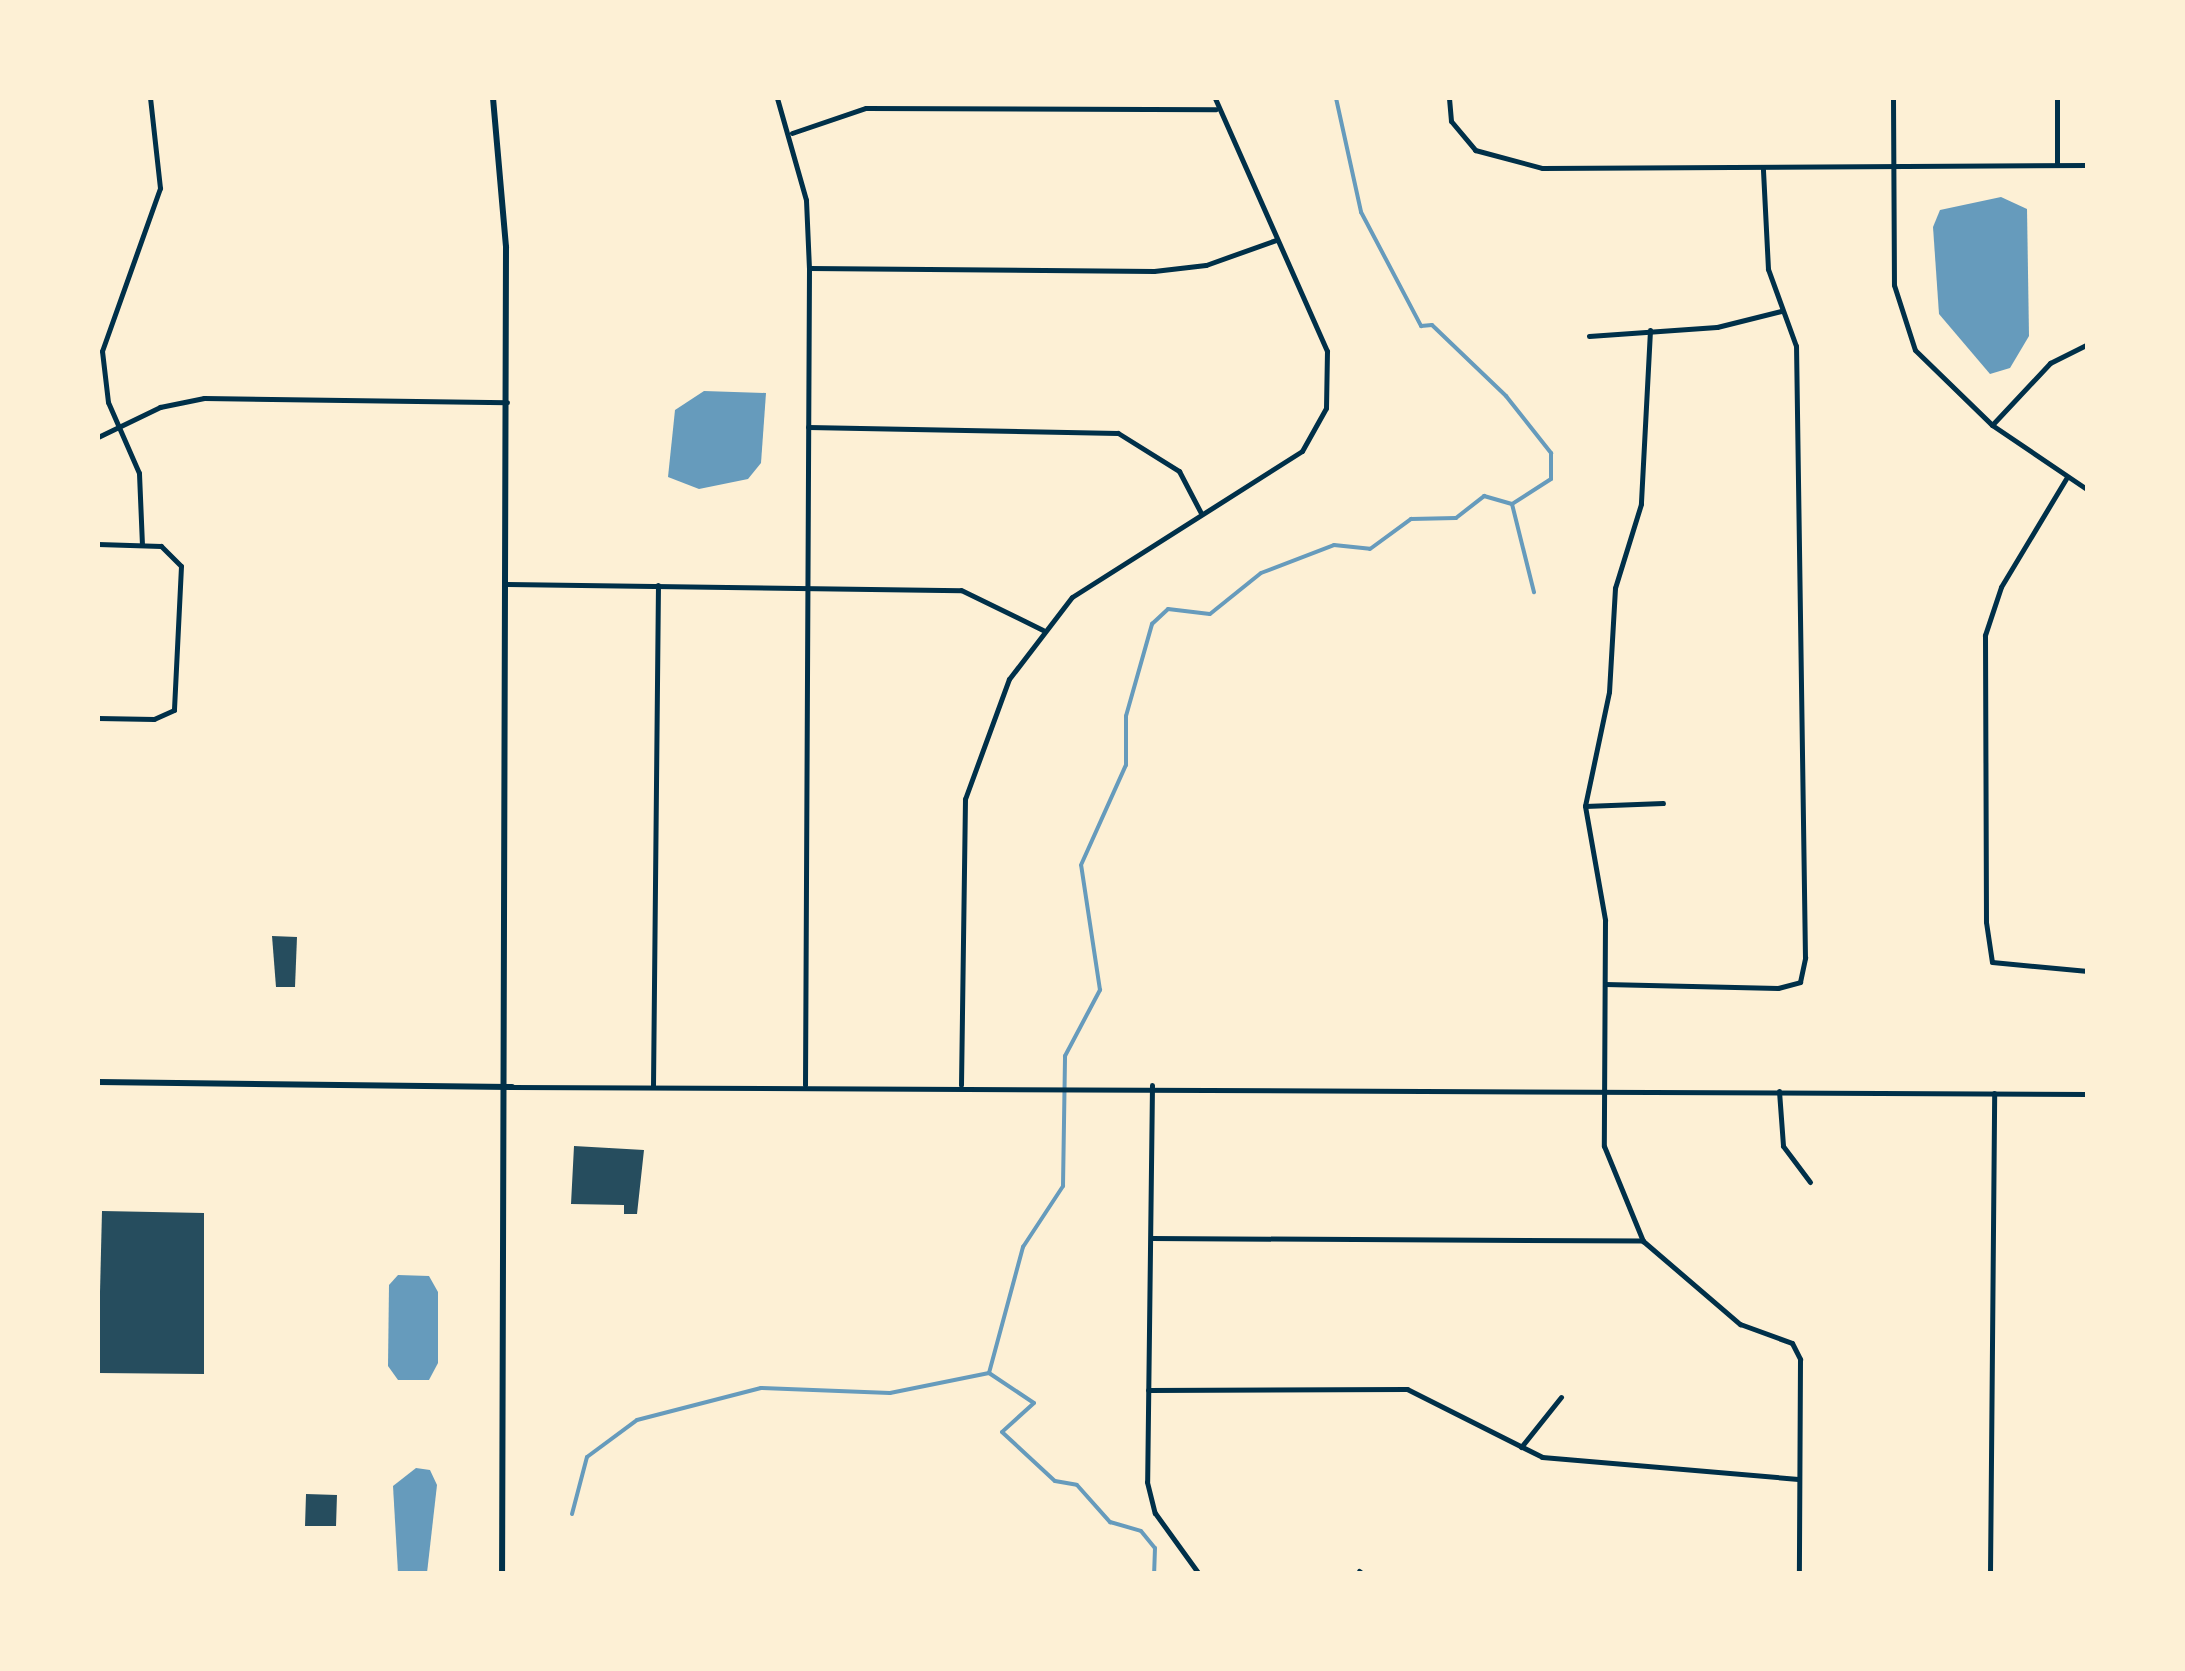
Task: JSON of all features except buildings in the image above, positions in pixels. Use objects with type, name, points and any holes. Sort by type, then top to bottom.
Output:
[{"type":"main road","points":[[492,98],[504,190],[506,402],[508,1086],[502,1574]]},
{"type":"main road","points":[[98,1082],[508,1086]]},
{"type":"street","points":[[142,545],[139,473],[117,427],[102,350],[160,188],[150,98]]},
{"type":"street","points":[[778,98],[792,133],[809,268],[805,1086]]},
{"type":"street","points":[[961,1086],[965,799],[994,709],[1043,630],[1106,570],[1302,451],[1326,408],[1327,352],[1216,110],[1215,98]]},
{"type":"street","points":[[1449,98],[1451,121],[1475,150],[1542,168],[2088,165]]},
{"type":"street","points":[[1893,98],[1902,318],[1915,350],[1992,425],[2088,490]]},
{"type":"street","points":[[2057,98],[2057,165]]},
{"type":"street","points":[[792,133],[866,108],[1216,110]]},
{"type":"street","points":[[1604,984],[1800,982],[1796,346],[1781,311],[1760,216],[1763,169]]},
{"type":"street","points":[[809,268],[1154,271],[1206,266],[1276,240]]},
{"type":"street","points":[[1589,336],[1781,311]]},
{"type":"street","points":[[1650,330],[1641,504],[1615,588],[1610,692],[1584,806],[1604,912],[1602,1085],[1608,1164],[1643,1241],[1740,1324],[1792,1343],[1799,1574]]},
{"type":"street","points":[[1992,425],[2050,363],[2088,344]]},
{"type":"street","points":[[98,437],[204,398],[506,402]]},
{"type":"street","points":[[808,426],[1118,434],[1179,472],[1201,513]]},
{"type":"street","points":[[2066,477],[2001,587],[1985,635],[1992,962],[2088,970]]},
{"type":"street","points":[[98,544],[170,548],[181,566],[180,699],[154,719],[98,718]]},
{"type":"street","points":[[506,584],[960,590],[1043,630]]},
{"type":"street","points":[[652,1086],[658,585]]},
{"type":"street","points":[[1584,806],[1664,802]]},
{"type":"street","points":[[508,1086],[1602,1085],[2088,1094]]},
{"type":"street","points":[[1152,1086],[1148,1390],[1155,1513],[1199,1574]]},
{"type":"street","points":[[1779,1091],[1783,1146],[1810,1182]]},
{"type":"street","points":[[1990,1574],[1994,1093]]},
{"type":"street","points":[[1151,1238],[1643,1241]]},
{"type":"street","points":[[1148,1390],[1407,1389],[1542,1456],[1799,1479]]},
{"type":"street","points":[[1521,1447],[1561,1398]]},
{"type":"water","points":[[2001,197],[2027,209],[2029,336],[2010,368],[1990,374],[1939,314],[1933,227],[1940,210]]},
{"type":"water","points":[[704,391],[766,393],[761,463],[748,479],[699,489],[668,477],[675,410]]},
{"type":"water","points":[[398,1275],[429,1276],[438,1292],[438,1363],[429,1380],[398,1380],[388,1366],[389,1285]]},
{"type":"water","points":[[416,1468],[430,1470],[437,1485],[427,1573],[398,1573],[393,1486]]},
{"type":"waterway","points":[[1336,98],[1361,212],[1421,326],[1432,325],[1506,396],[1551,453],[1551,479],[1512,504]]},
{"type":"waterway","points":[[989,1373],[1023,1247],[1063,1186],[1065,1056],[1100,990],[1081,865],[1126,765],[1126,716],[1152,624],[1168,609],[1210,614],[1261,573],[1334,545],[1370,549],[1411,519],[1456,518],[1484,496],[1512,504]]},
{"type":"waterway","points":[[1512,504],[1534,592]]},
{"type":"waterway","points":[[989,1373],[1034,1403],[1002,1432],[1055,1481],[1077,1485],[1110,1522],[1141,1531],[1155,1548],[1154,1574]]},
{"type":"waterway","points":[[572,1514],[587,1457],[637,1420],[761,1388],[890,1393],[989,1373]]}]
